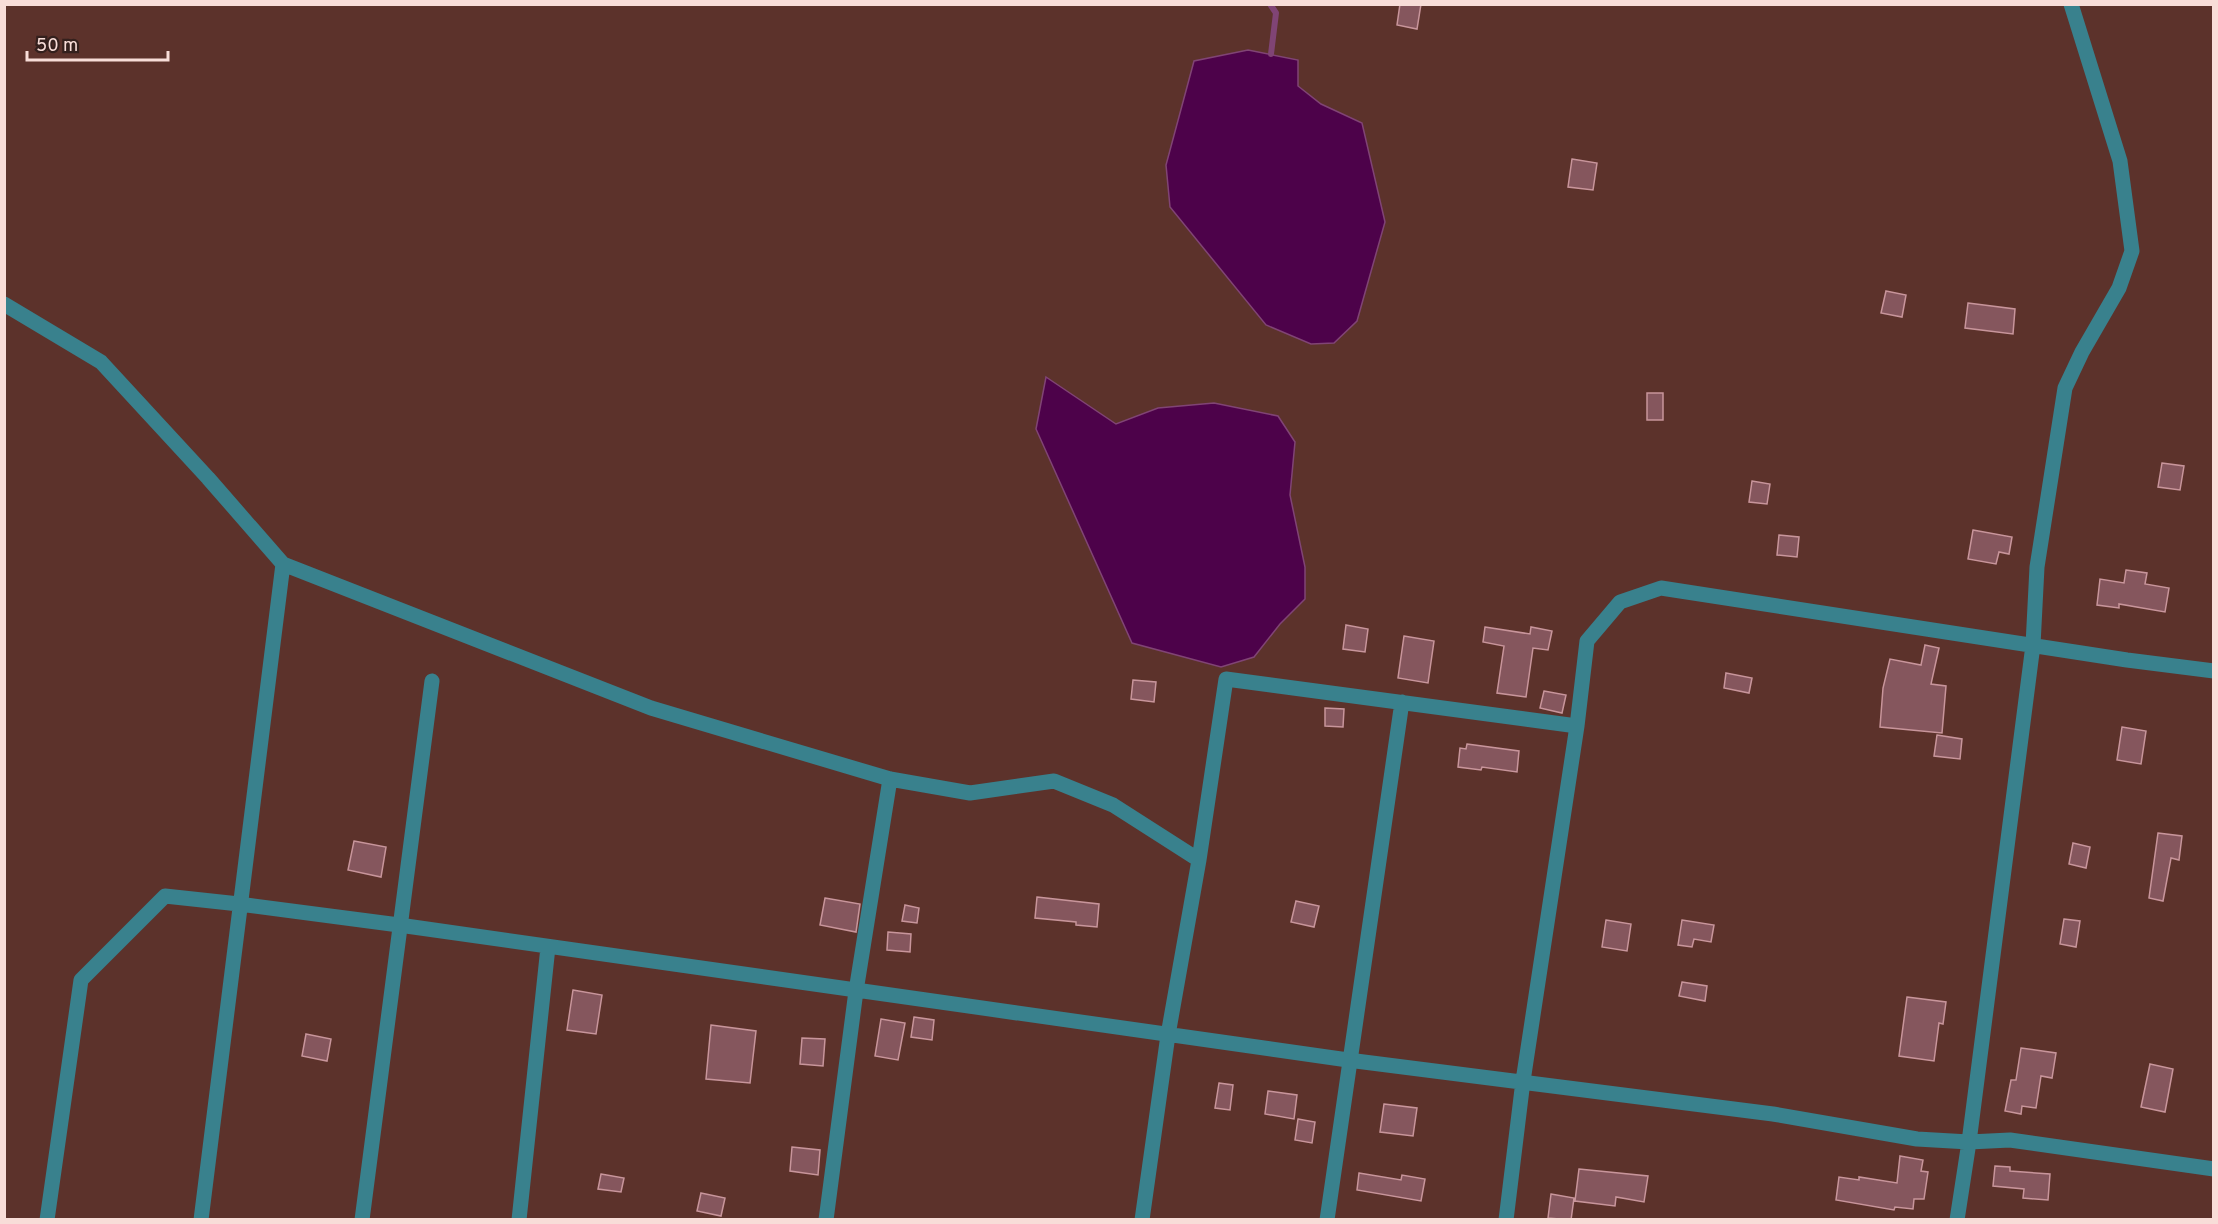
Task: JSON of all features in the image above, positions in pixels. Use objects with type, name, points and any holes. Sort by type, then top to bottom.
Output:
[{"type":"street","points":[[1957,1220],[2033,645],[2037,567],[2065,388],[2082,352],[2119,288],[2132,251],[2120,161],[2071,4]]},
{"type":"street","points":[[4,304],[101,362],[208,478],[282,564],[651,708],[890,779],[970,793],[1054,781],[1113,805],[1199,860]]},
{"type":"street","points":[[201,1220],[282,564]]},
{"type":"street","points":[[1506,1220],[1523,1081],[1577,726],[1587,641],[1620,602],[1661,588],[2214,671]]},
{"type":"street","points":[[1142,1220],[1168,1035],[1199,860],[1226,680],[1577,726]]},
{"type":"street","points":[[362,1220],[432,681]]},
{"type":"street","points":[[1326,1220],[1402,702]]},
{"type":"street","points":[[826,1220],[856,991],[890,779]]},
{"type":"street","points":[[48,1220],[81,980],[165,896],[399,926],[1348,1060],[1773,1114],[1917,1139],[1969,1142],[2010,1140],[2214,1169]]},
{"type":"street","points":[[519,1220],[548,947]]},
{"type":"shaded area","points":[[1248,50],[1298,60],[1298,86],[1321,104],[1362,123],[1385,222],[1357,321],[1334,343],[1311,344],[1266,325],[1170,207],[1166,165],[1194,61]]},
{"type":"shaded area","points":[[1046,377],[1116,424],[1158,408],[1214,403],[1278,416],[1295,442],[1290,495],[1305,567],[1305,599],[1280,624],[1254,657],[1221,667],[1132,643],[1036,429]]},
{"type":"building","points":[[1400,4],[1421,4],[1417,29],[1397,25]]},
{"type":"building","points":[[1572,159],[1597,163],[1593,190],[1568,187]]},
{"type":"building","points":[[1886,291],[1906,295],[1902,317],[1881,313]]},
{"type":"building","points":[[1968,303],[2015,309],[2013,334],[1965,328]]},
{"type":"building","points":[[1647,393],[1663,393],[1663,420],[1647,420]]},
{"type":"building","points":[[2162,463],[2184,466],[2180,490],[2158,487]]},
{"type":"building","points":[[1752,481],[1770,484],[1767,504],[1749,502]]},
{"type":"building","points":[[1973,530],[2012,537],[2009,554],[1999,552],[1996,564],[1968,559]]},
{"type":"building","points":[[1779,535],[1799,537],[1797,557],[1777,555]]},
{"type":"building","points":[[2126,570],[2147,573],[2145,584],[2169,588],[2165,612],[2119,604],[2119,608],[2097,605],[2100,579],[2124,583]]},
{"type":"building","points":[[1346,625],[1368,629],[1365,652],[1343,649]]},
{"type":"building","points":[[1485,627],[1530,634],[1531,627],[1552,631],[1548,650],[1533,648],[1526,697],[1497,693],[1504,646],[1483,642]]},
{"type":"building","points":[[1404,636],[1434,641],[1428,683],[1398,678]]},
{"type":"building","points":[[1925,645],[1939,648],[1931,684],[1946,686],[1942,733],[1880,727],[1883,688],[1890,659],[1921,665]]},
{"type":"building","points":[[1726,673],[1752,678],[1749,693],[1724,688]]},
{"type":"building","points":[[1133,680],[1156,682],[1154,702],[1131,699]]},
{"type":"building","points":[[1544,691],[1566,695],[1562,713],[1540,708]]},
{"type":"building","points":[[1325,708],[1344,709],[1343,727],[1325,726]]},
{"type":"building","points":[[2122,727],[2146,731],[2141,764],[2117,760]]},
{"type":"building","points":[[1937,735],[1962,739],[1960,759],[1934,756]]},
{"type":"building","points":[[1467,744],[1519,751],[1517,772],[1482,767],[1481,770],[1458,767],[1460,748],[1466,749]]},
{"type":"building","points":[[2158,833],[2182,836],[2179,860],[2171,858],[2163,901],[2149,898]]},
{"type":"building","points":[[354,841],[386,847],[381,877],[348,870]]},
{"type":"building","points":[[2073,843],[2090,847],[2086,868],[2069,864]]},
{"type":"building","points":[[1037,897],[1099,904],[1097,927],[1076,925],[1076,922],[1035,918]]},
{"type":"building","points":[[825,898],[860,904],[856,932],[820,925]]},
{"type":"building","points":[[1296,901],[1319,906],[1314,927],[1291,922]]},
{"type":"building","points":[[905,905],[919,908],[917,923],[902,921]]},
{"type":"building","points":[[2064,919],[2080,921],[2076,947],[2060,944]]},
{"type":"building","points":[[1606,920],[1631,924],[1627,951],[1602,947]]},
{"type":"building","points":[[1682,920],[1714,925],[1711,942],[1694,939],[1692,947],[1678,945]]},
{"type":"building","points":[[888,932],[911,934],[910,952],[887,950]]},
{"type":"building","points":[[1682,982],[1707,986],[1705,1001],[1679,996]]},
{"type":"building","points":[[573,990],[602,995],[596,1034],[567,1030]]},
{"type":"building","points":[[1907,997],[1946,1002],[1943,1024],[1939,1023],[1934,1061],[1899,1056]]},
{"type":"building","points":[[914,1017],[934,1020],[932,1040],[911,1037]]},
{"type":"building","points":[[881,1019],[905,1023],[898,1060],[875,1056]]},
{"type":"building","points":[[711,1025],[756,1031],[750,1083],[706,1079]]},
{"type":"building","points":[[306,1034],[331,1039],[327,1061],[302,1056]]},
{"type":"building","points":[[802,1038],[825,1039],[823,1066],[800,1064]]},
{"type":"building","points":[[2021,1048],[2056,1053],[2052,1078],[2041,1076],[2036,1108],[2022,1106],[2021,1114],[2005,1111],[2011,1080],[2016,1080]]},
{"type":"building","points":[[2150,1064],[2173,1069],[2165,1112],[2141,1107]]},
{"type":"building","points":[[1219,1083],[1233,1085],[1230,1110],[1215,1108]]},
{"type":"building","points":[[1268,1091],[1297,1095],[1294,1119],[1265,1114]]},
{"type":"building","points":[[1384,1104],[1417,1108],[1413,1136],[1380,1132]]},
{"type":"building","points":[[1298,1119],[1315,1122],[1312,1143],[1295,1140]]},
{"type":"building","points":[[792,1147],[820,1150],[818,1175],[790,1171]]},
{"type":"building","points":[[1900,1156],[1923,1160],[1921,1171],[1928,1172],[1924,1199],[1914,1199],[1913,1209],[1895,1207],[1894,1210],[1836,1200],[1839,1177],[1859,1180],[1859,1177],[1897,1183]]},
{"type":"building","points":[[1995,1166],[2010,1167],[2010,1171],[2050,1174],[2048,1200],[2023,1198],[2024,1189],[1993,1186]]},
{"type":"building","points":[[1579,1169],[1648,1176],[1644,1202],[1616,1197],[1615,1206],[1575,1201]]},
{"type":"building","points":[[1359,1173],[1401,1180],[1402,1175],[1425,1179],[1421,1201],[1357,1190]]},
{"type":"building","points":[[601,1174],[624,1178],[621,1192],[598,1189]]},
{"type":"building","points":[[701,1193],[725,1198],[721,1216],[697,1211]]},
{"type":"building","points":[[1551,1194],[1574,1198],[1571,1220],[1548,1218]]},
{"type":"waterway","points":[[1270,4],[1276,13],[1271,54]]}]
